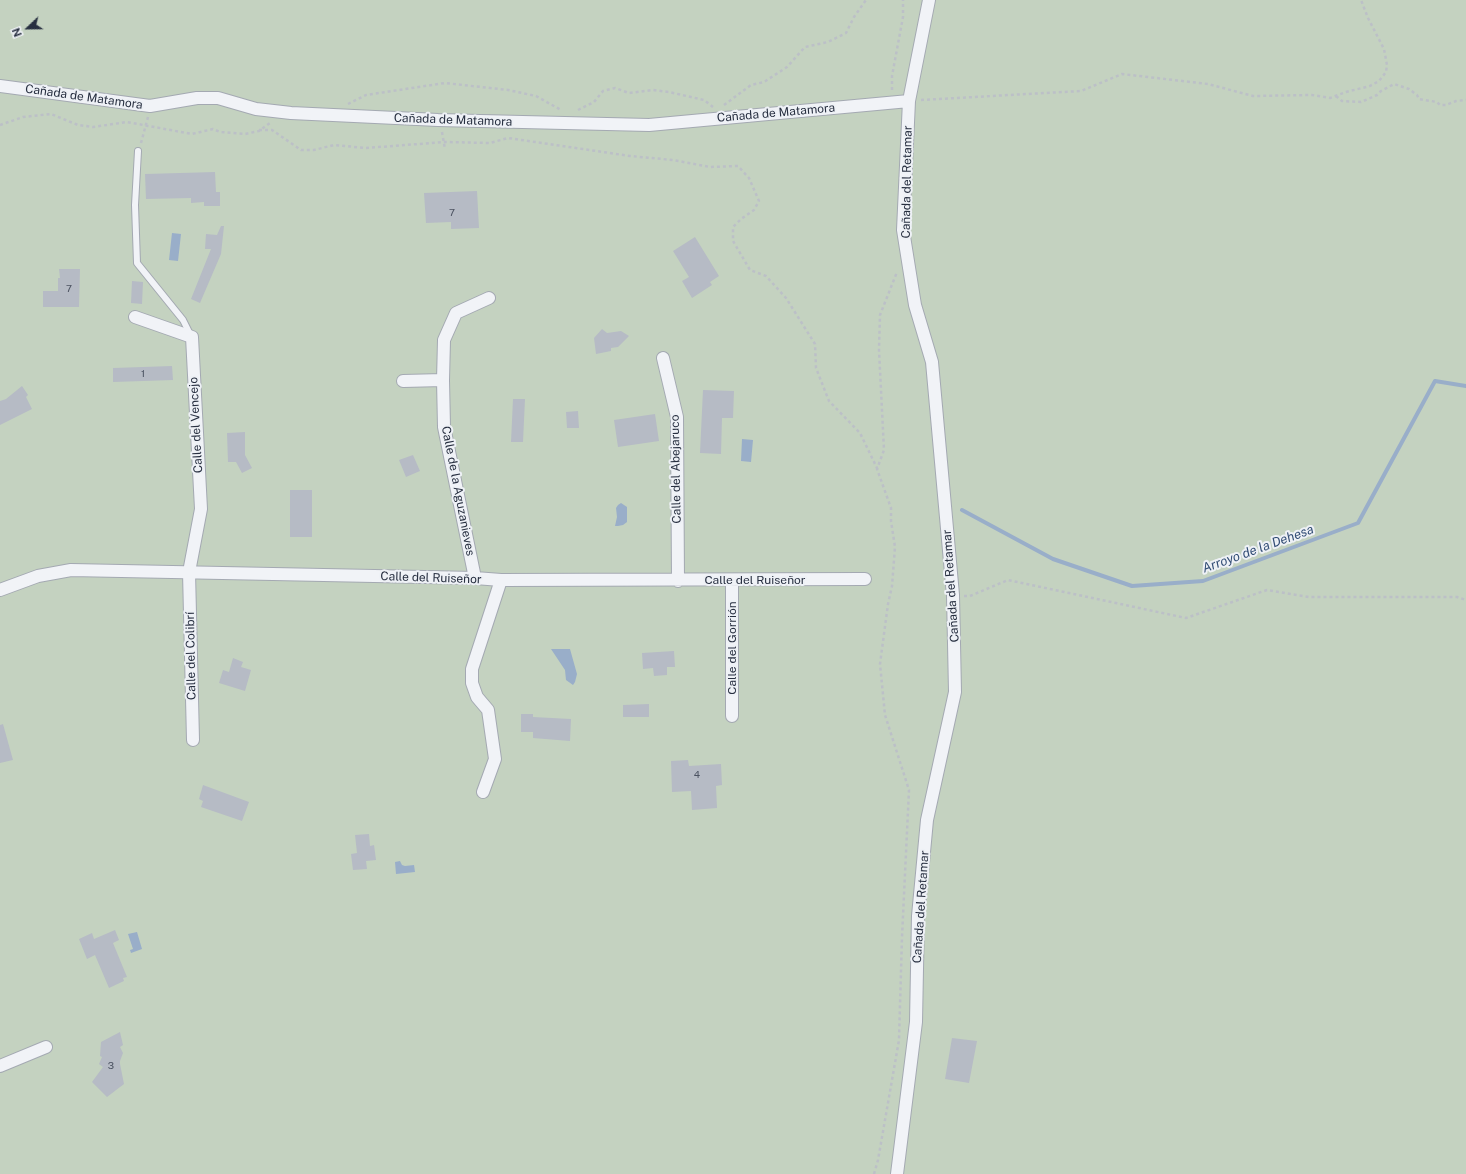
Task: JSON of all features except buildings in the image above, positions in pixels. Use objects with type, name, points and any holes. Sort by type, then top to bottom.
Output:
[{"type":"street","name":"Cañada del Retamar","points":[[896,1174],[916,1022],[918,916],[927,820],[956,692],[953,595],[932,362],[915,305],[903,230],[908,101],[929,0]]},
{"type":"street","name":"Cañada de Matamora","points":[[0,86],[150,106],[197,98],[218,98],[256,109],[291,113],[438,120],[649,124],[908,101]]},
{"type":"street","name":"Calle de la Aguzanieves","points":[[475,578],[444,427],[444,340],[456,313],[489,298]]},
{"type":"street","points":[[135,317],[192,337]]},
{"type":"street","name":"Calle del Vencejo","points":[[189,572],[201,509],[192,337]]},
{"type":"street","name":"Calle del Abejaruco","points":[[663,358],[677,417],[678,581]]},
{"type":"street","points":[[402,381],[443,380]]},
{"type":"street","name":"Calle del Ruiseñor","points":[[0,590],[38,576],[71,570],[475,578],[501,580],[678,581],[865,579]]},
{"type":"street","name":"Calle del Colibrí","points":[[189,572],[193,740]]},
{"type":"street","points":[[483,792],[495,759],[488,710],[477,697],[472,683],[472,669],[501,580]]},
{"type":"street","name":"Calle del Gorrión","points":[[732,580],[732,716]]},
{"type":"street","points":[[0,1066],[46,1048]]},
{"type":"lane","points":[[138,151],[135,205],[138,263],[183,320],[192,337]]},
{"type":"path","points":[[575,110],[580,110],[594,102],[603,91],[615,88],[629,93],[653,90],[669,92],[704,100],[714,108],[724,105],[751,85],[764,82],[787,67],[805,47],[828,42],[846,33],[854,17],[866,0]]},
{"type":"path","points":[[893,103],[892,76],[903,17],[903,0]]},
{"type":"path","points":[[908,101],[1081,91],[1122,74],[1208,84],[1253,96],[1312,95],[1330,98],[1375,83],[1379,81],[1386,72],[1387,65],[1384,48],[1361,0]]},
{"type":"path","points":[[345,106],[366,95],[445,83],[514,91],[536,96],[565,111]]},
{"type":"path","points":[[1336,96],[1342,101],[1361,102],[1371,99],[1394,84],[1409,89],[1417,95],[1419,99],[1437,102],[1440,105],[1466,100]]},
{"type":"path","points":[[138,151],[150,106]]},
{"type":"path","points":[[0,125],[23,117],[51,114],[78,125],[93,127],[127,122],[192,134],[213,129],[220,132],[245,134],[259,130],[272,130],[302,150],[314,150],[334,145],[366,148],[445,142],[490,143],[508,138],[630,156],[673,160],[710,167],[738,166],[749,178],[759,202],[754,210],[733,227],[733,241],[750,270],[766,276],[786,298],[815,344],[816,368],[829,401],[860,433],[877,469],[891,508],[891,521],[895,547],[892,586],[888,604],[880,664],[885,715],[909,790],[902,929],[899,1040],[878,1160],[874,1174]]},
{"type":"path","points":[[438,120],[445,142],[445,148]]},
{"type":"path","points":[[259,130],[271,122]]},
{"type":"path","points":[[877,469],[884,450],[879,350],[880,315],[900,265]]},
{"type":"path","points":[[953,595],[970,596],[1008,580],[1186,618],[1267,590],[1309,597],[1457,597],[1466,600]]},
{"type":"green space","points":[[0,0],[1466,0],[1466,1174],[0,1174]]},
{"type":"water","points":[[172,233],[181,234],[178,261],[169,260]]},
{"type":"water","points":[[742,439],[753,440],[751,462],[741,461]]},
{"type":"water","points":[[621,503],[627,507],[627,522],[623,525],[615,526],[617,517],[616,508]]},
{"type":"water","points":[[551,649],[570,649],[577,674],[573,685],[566,680],[565,670]]},
{"type":"water","points":[[400,861],[402,865],[405,866],[414,865],[415,872],[396,874],[395,862]]},
{"type":"water","points":[[137,932],[142,949],[131,953],[130,950],[133,949],[128,934]]},
{"type":"waterway","name":"Arroyo de la Dehesa","points":[[962,510],[1053,559],[1132,586],[1203,581],[1358,523],[1435,381],[1466,386]]}]
